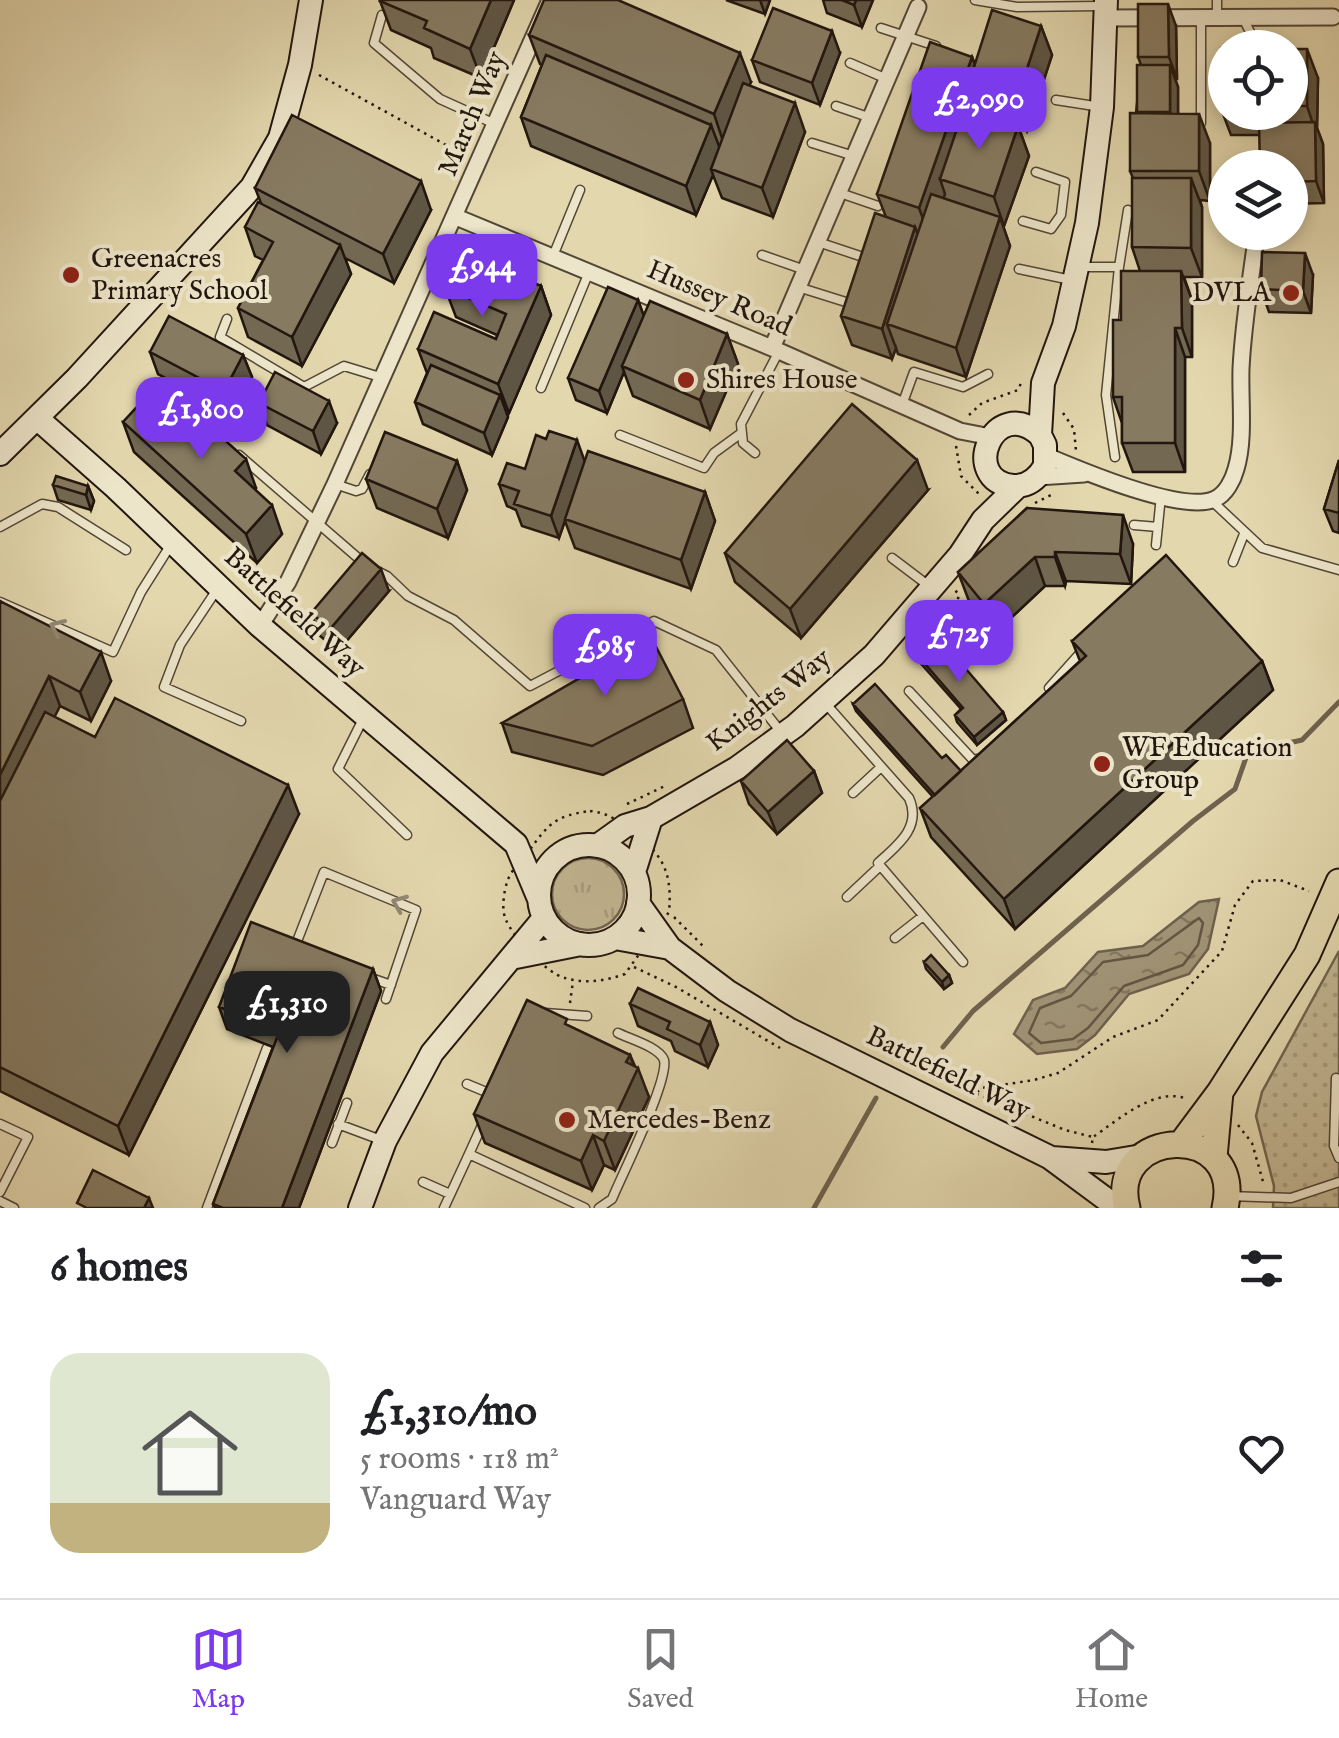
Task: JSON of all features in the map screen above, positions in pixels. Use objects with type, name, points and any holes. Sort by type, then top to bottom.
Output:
[{"type":"main road","points":[[1182,1143],[1220,1092],[1307,956],[1330,889]]},
{"type":"main road","points":[[1214,1158],[1220,1092]]},
{"type":"main road","points":[[1127,1208],[1126,1182],[1142,1156],[1163,1144],[1182,1143],[1214,1158],[1225,1176],[1227,1202]]},
{"type":"street","points":[[0,454],[38,419],[252,187],[280,138],[300,65],[311,0]]},
{"type":"street","name":"March Way","points":[[260,626],[288,582],[335,484],[550,0]]},
{"type":"street","points":[[775,349],[918,8]]},
{"type":"street","points":[[1260,250],[1242,353],[1236,469],[1228,486],[1212,500],[1195,503],[1160,496],[1088,474],[1015,470],[984,453],[1034,380],[1064,326],[1088,224],[1102,107],[1106,8],[1209,18],[1334,17]]},
{"type":"street","name":"Hussey Road","points":[[456,217],[902,406],[1015,470]]},
{"type":"street","points":[[1015,470],[1034,380]]},
{"type":"street","name":"Battlefield Way","points":[[38,419],[260,626],[516,844],[542,908]]},
{"type":"street","points":[[1000,430],[1022,424],[1015,470]]},
{"type":"street","name":"Hussey Road","points":[[958,438],[1000,430]]},
{"type":"street","name":"Knights Way","points":[[597,846],[624,826],[651,818],[737,768],[823,701],[874,655],[938,582],[1015,470]]},
{"type":"street","points":[[516,844],[597,846],[612,850],[634,872],[651,818]]},
{"type":"street","points":[[571,848],[546,868],[540,884],[542,908],[560,936],[581,944]]},
{"type":"street","name":"Battlefield Way","points":[[634,872],[638,904],[670,948],[727,991],[790,1030],[1049,1158],[1118,1208]]},
{"type":"street","points":[[615,938],[626,928],[638,904]]},
{"type":"street","points":[[360,1208],[385,1141],[432,1053],[511,958],[542,908]]},
{"type":"street","name":"Battlefield Way","points":[[511,958],[615,938],[670,948]]},
{"type":"street","name":"Battlefield Way","points":[[1049,1158],[1106,1162],[1142,1156]]},
{"type":"lane","points":[[975,0],[1106,8]]},
{"type":"lane","points":[[1201,136],[1209,18],[1217,0]]},
{"type":"lane","points":[[382,15],[374,43],[440,99],[495,124]]},
{"type":"lane","points":[[1243,18],[1249,30]]},
{"type":"lane","points":[[881,28],[942,48]]},
{"type":"lane","points":[[850,64],[888,79]]},
{"type":"lane","points":[[1056,100],[1102,107]]},
{"type":"lane","points":[[836,106],[871,118]]},
{"type":"lane","points":[[812,143],[854,156]]},
{"type":"lane","points":[[1023,220],[1051,229],[1061,215],[1065,182],[1036,172]]},
{"type":"lane","points":[[553,257],[580,190]]},
{"type":"lane","points":[[839,192],[878,206]]},
{"type":"lane","points":[[1115,457],[1106,395],[1128,210]]},
{"type":"lane","points":[[1061,215],[1088,224]]},
{"type":"lane","points":[[818,242],[868,259]]},
{"type":"lane","points":[[762,255],[806,270]]},
{"type":"lane","points":[[1019,269],[1077,274],[1119,267]]},
{"type":"lane","points":[[541,388],[590,272]]},
{"type":"lane","points":[[798,287],[849,303]]},
{"type":"lane","points":[[228,319],[220,337],[304,387],[344,366],[380,377]]},
{"type":"lane","points":[[755,453],[743,443],[740,424],[775,349]]},
{"type":"lane","points":[[902,406],[914,372],[963,387],[988,374]]},
{"type":"lane","points":[[177,399],[209,431]]},
{"type":"lane","points":[[620,435],[704,468],[714,452],[740,434]]},
{"type":"lane","points":[[235,452],[368,567],[387,576],[408,596],[454,620],[530,686],[654,621],[716,650],[783,734]]},
{"type":"lane","points":[[335,484],[356,491],[362,489],[372,471]]},
{"type":"lane","points":[[1156,544],[1160,496]]},
{"type":"lane","points":[[1212,500],[1262,548],[1339,570]]},
{"type":"lane","points":[[0,527],[42,504],[58,507],[126,550]]},
{"type":"lane","points":[[1134,525],[1158,527]]},
{"type":"lane","points":[[1233,562],[1244,534]]},
{"type":"lane","points":[[0,602],[113,652],[172,542]]},
{"type":"lane","points":[[892,558],[938,582]]},
{"type":"lane","points":[[219,588],[180,645],[164,687],[241,721]]},
{"type":"lane","points":[[1050,688],[1085,648]]},
{"type":"lane","points":[[908,691],[975,762],[986,751]]},
{"type":"lane","points":[[823,701],[908,798],[914,810],[902,842],[878,863],[963,962]]},
{"type":"lane","points":[[365,715],[338,769],[407,835]]},
{"type":"lane","points":[[853,793],[881,766]]},
{"type":"lane","points":[[847,897],[880,866]]},
{"type":"lane","points":[[309,956],[293,950],[324,872],[416,910],[386,1000]]},
{"type":"lane","points":[[895,938],[923,916]]},
{"type":"lane","points":[[358,974],[390,985]]},
{"type":"lane","points":[[537,1014],[568,1012],[588,1016]]},
{"type":"lane","points":[[599,1208],[612,1199],[660,1089],[664,1064],[658,1052],[618,1033]]},
{"type":"lane","points":[[206,1208],[268,1048]]},
{"type":"lane","points":[[1336,1078],[1334,1146],[1339,1158]]},
{"type":"lane","points":[[444,1208],[502,1080]]},
{"type":"lane","points":[[467,1084],[495,1096]]},
{"type":"lane","points":[[332,1143],[346,1103]]},
{"type":"lane","points":[[0,1124],[28,1137],[0,1192]]},
{"type":"lane","points":[[338,1124],[385,1141]]},
{"type":"lane","points":[[469,1154],[586,1208]]},
{"type":"lane","points":[[423,1182],[450,1194]]},
{"type":"lane","points":[[1227,1202],[1291,1198],[1339,1182]]},
{"type":"lane","points":[[0,1201],[14,1208]]},
{"type":"path","points":[[300,65],[479,163]]},
{"type":"path","points":[[972,410],[1034,380]]},
{"type":"path","points":[[958,438],[962,476],[1015,470]]},
{"type":"path","points":[[938,582],[960,594],[952,621]]},
{"type":"path","points":[[543,830],[571,814],[590,811],[612,816]]},
{"type":"path","points":[[655,849],[666,867],[668,914],[708,952]]},
{"type":"path","points":[[509,924],[504,903],[512,870]]},
{"type":"path","points":[[976,1093],[982,1088],[1058,1073],[1113,1037],[1158,1020],[1222,951],[1235,904],[1254,882],[1280,880],[1330,889]]},
{"type":"path","points":[[542,965],[562,978],[587,982],[625,974],[638,958]]},
{"type":"path","points":[[568,1012],[574,980]]},
{"type":"path","points":[[922,1071],[1093,1139],[1130,1108],[1178,1095]]},
{"type":"path","points":[[1231,1118],[1252,1144],[1264,1185]]},
{"type":"green space","points":[[588,858],[613,869],[624,894],[613,919],[588,930],[563,919],[552,894],[563,869]]},
{"type":"green space","points":[[1339,951],[1339,1208],[1273,1208],[1274,1186],[1256,1116],[1262,1092]]},
{"type":"water","points":[[1219,899],[1208,949],[1189,974],[1129,994],[1095,1035],[1077,1049],[1037,1054],[1014,1034],[1033,1000],[1065,988],[1098,952],[1143,946],[1199,902]]},
{"type":"building","points":[[381,0],[491,0],[470,49],[424,28],[427,21]]},
{"type":"building","points":[[544,0],[618,0],[740,53],[714,114],[529,35]]},
{"type":"building","points":[[1138,4],[1168,4],[1169,57],[1138,57]]},
{"type":"building","points":[[773,8],[832,31],[812,83],[752,60]]},
{"type":"building","points":[[992,10],[1041,26],[1016,102],[968,86]]},
{"type":"building","points":[[930,42],[972,57],[919,208],[877,194]]},
{"type":"building","points":[[546,55],[711,125],[686,186],[521,117]]},
{"type":"building","points":[[1137,65],[1170,65],[1170,112],[1137,112]]},
{"type":"building","points":[[743,83],[795,103],[762,188],[711,169]]},
{"type":"building","points":[[964,108],[1018,126],[994,197],[940,179]]},
{"type":"building","points":[[1130,113],[1199,114],[1199,171],[1130,171]]},
{"type":"building","points":[[292,115],[421,181],[383,254],[255,188]]},
{"type":"building","points":[[1308,122],[1315,122],[1316,181],[1308,181],[1308,150],[1260,150],[1259,130],[1308,130]]},
{"type":"building","points":[[1132,178],[1191,178],[1191,248],[1132,247]]},
{"type":"building","points":[[931,194],[1000,217],[956,348],[887,324]]},
{"type":"building","points":[[258,202],[340,245],[292,337],[238,308],[273,242],[245,227]]},
{"type":"building","points":[[875,213],[915,227],[882,329],[841,316]]},
{"type":"building","points":[[461,251],[541,286],[498,384],[418,349],[434,312],[496,339],[506,314],[445,288]]},
{"type":"building","points":[[1262,252],[1305,253],[1303,291],[1261,289]]},
{"type":"building","points":[[1121,271],[1181,271],[1182,328],[1175,328],[1175,443],[1122,443],[1122,397],[1113,397],[1113,320],[1121,320]]},
{"type":"building","points":[[608,287],[638,300],[599,391],[568,378]]},
{"type":"building","points":[[650,301],[727,334],[700,400],[622,366]]},
{"type":"building","points":[[169,316],[243,355],[224,391],[150,352]]},
{"type":"building","points":[[431,365],[500,395],[484,433],[415,402]]},
{"type":"building","points":[[275,372],[329,401],[313,431],[259,403]]},
{"type":"building","points":[[148,395],[188,430],[199,417],[246,459],[235,471],[272,505],[246,534],[123,422]]},
{"type":"building","points":[[852,404],[917,460],[790,609],[725,553]]},
{"type":"building","points":[[549,431],[577,440],[551,516],[514,504],[519,491],[499,484],[507,463],[525,469],[536,435],[546,439]]},
{"type":"building","points":[[385,432],[457,461],[437,509],[366,479]]},
{"type":"building","points":[[588,451],[705,492],[681,560],[565,519]]},
{"type":"building","points":[[1339,460],[1339,513],[1324,509]]},
{"type":"building","points":[[56,476],[88,486],[86,495],[53,485]]},
{"type":"building","points":[[1027,508],[1123,515],[1120,554],[1055,552],[1055,557],[1035,557],[984,604],[958,572]]},
{"type":"building","points":[[362,553],[381,569],[330,629],[311,613]]},
{"type":"building","name":"WF Education Group","points":[[1166,555],[1262,661],[1004,899],[920,808],[1086,656],[1072,641]]},
{"type":"building","points":[[0,601],[101,652],[80,692],[49,676],[0,775]]},
{"type":"building","points":[[935,633],[1003,712],[974,737],[955,715],[963,708],[914,651]]},
{"type":"building","points":[[651,637],[683,699],[592,746],[502,723]]},
{"type":"building","points":[[875,684],[942,758],[946,755],[961,771],[935,795],[853,704]]},
{"type":"building","points":[[115,698],[288,785],[118,1126],[0,1067],[0,801],[45,712],[95,737]]},
{"type":"building","points":[[787,740],[814,771],[768,812],[741,781]]},
{"type":"building","points":[[251,922],[373,969],[282,1208],[223,1208],[213,1204],[280,1030],[219,1007]]},
{"type":"building","points":[[931,955],[949,975],[942,982],[924,962]]},
{"type":"building","points":[[638,988],[710,1022],[700,1045],[667,1029],[670,1022],[630,1004]]},
{"type":"building","name":"Mercedes-Benz","points":[[527,1000],[567,1019],[565,1024],[630,1055],[626,1062],[638,1068],[604,1141],[593,1135],[581,1161],[474,1114]]},
{"type":"building","points":[[93,1170],[149,1198],[144,1208],[87,1208],[77,1203]]},
{"type":"waterway","points":[[943,1047],[973,1011],[1235,789],[1248,752],[1302,740],[1339,702]]},
{"type":"waterway","points":[[814,1208],[876,1098]]},
{"type":"place","name":"Greenacres Primary School","points":[[71,275]]},
{"type":"place","name":"DVLA","points":[[1291,293]]},
{"type":"place","name":"Shires House","points":[[686,380]]},
{"type":"place","name":"WF Education Group","points":[[1102,764]]},
{"type":"place","name":"Mercedes-Benz","points":[[567,1120]]}]
